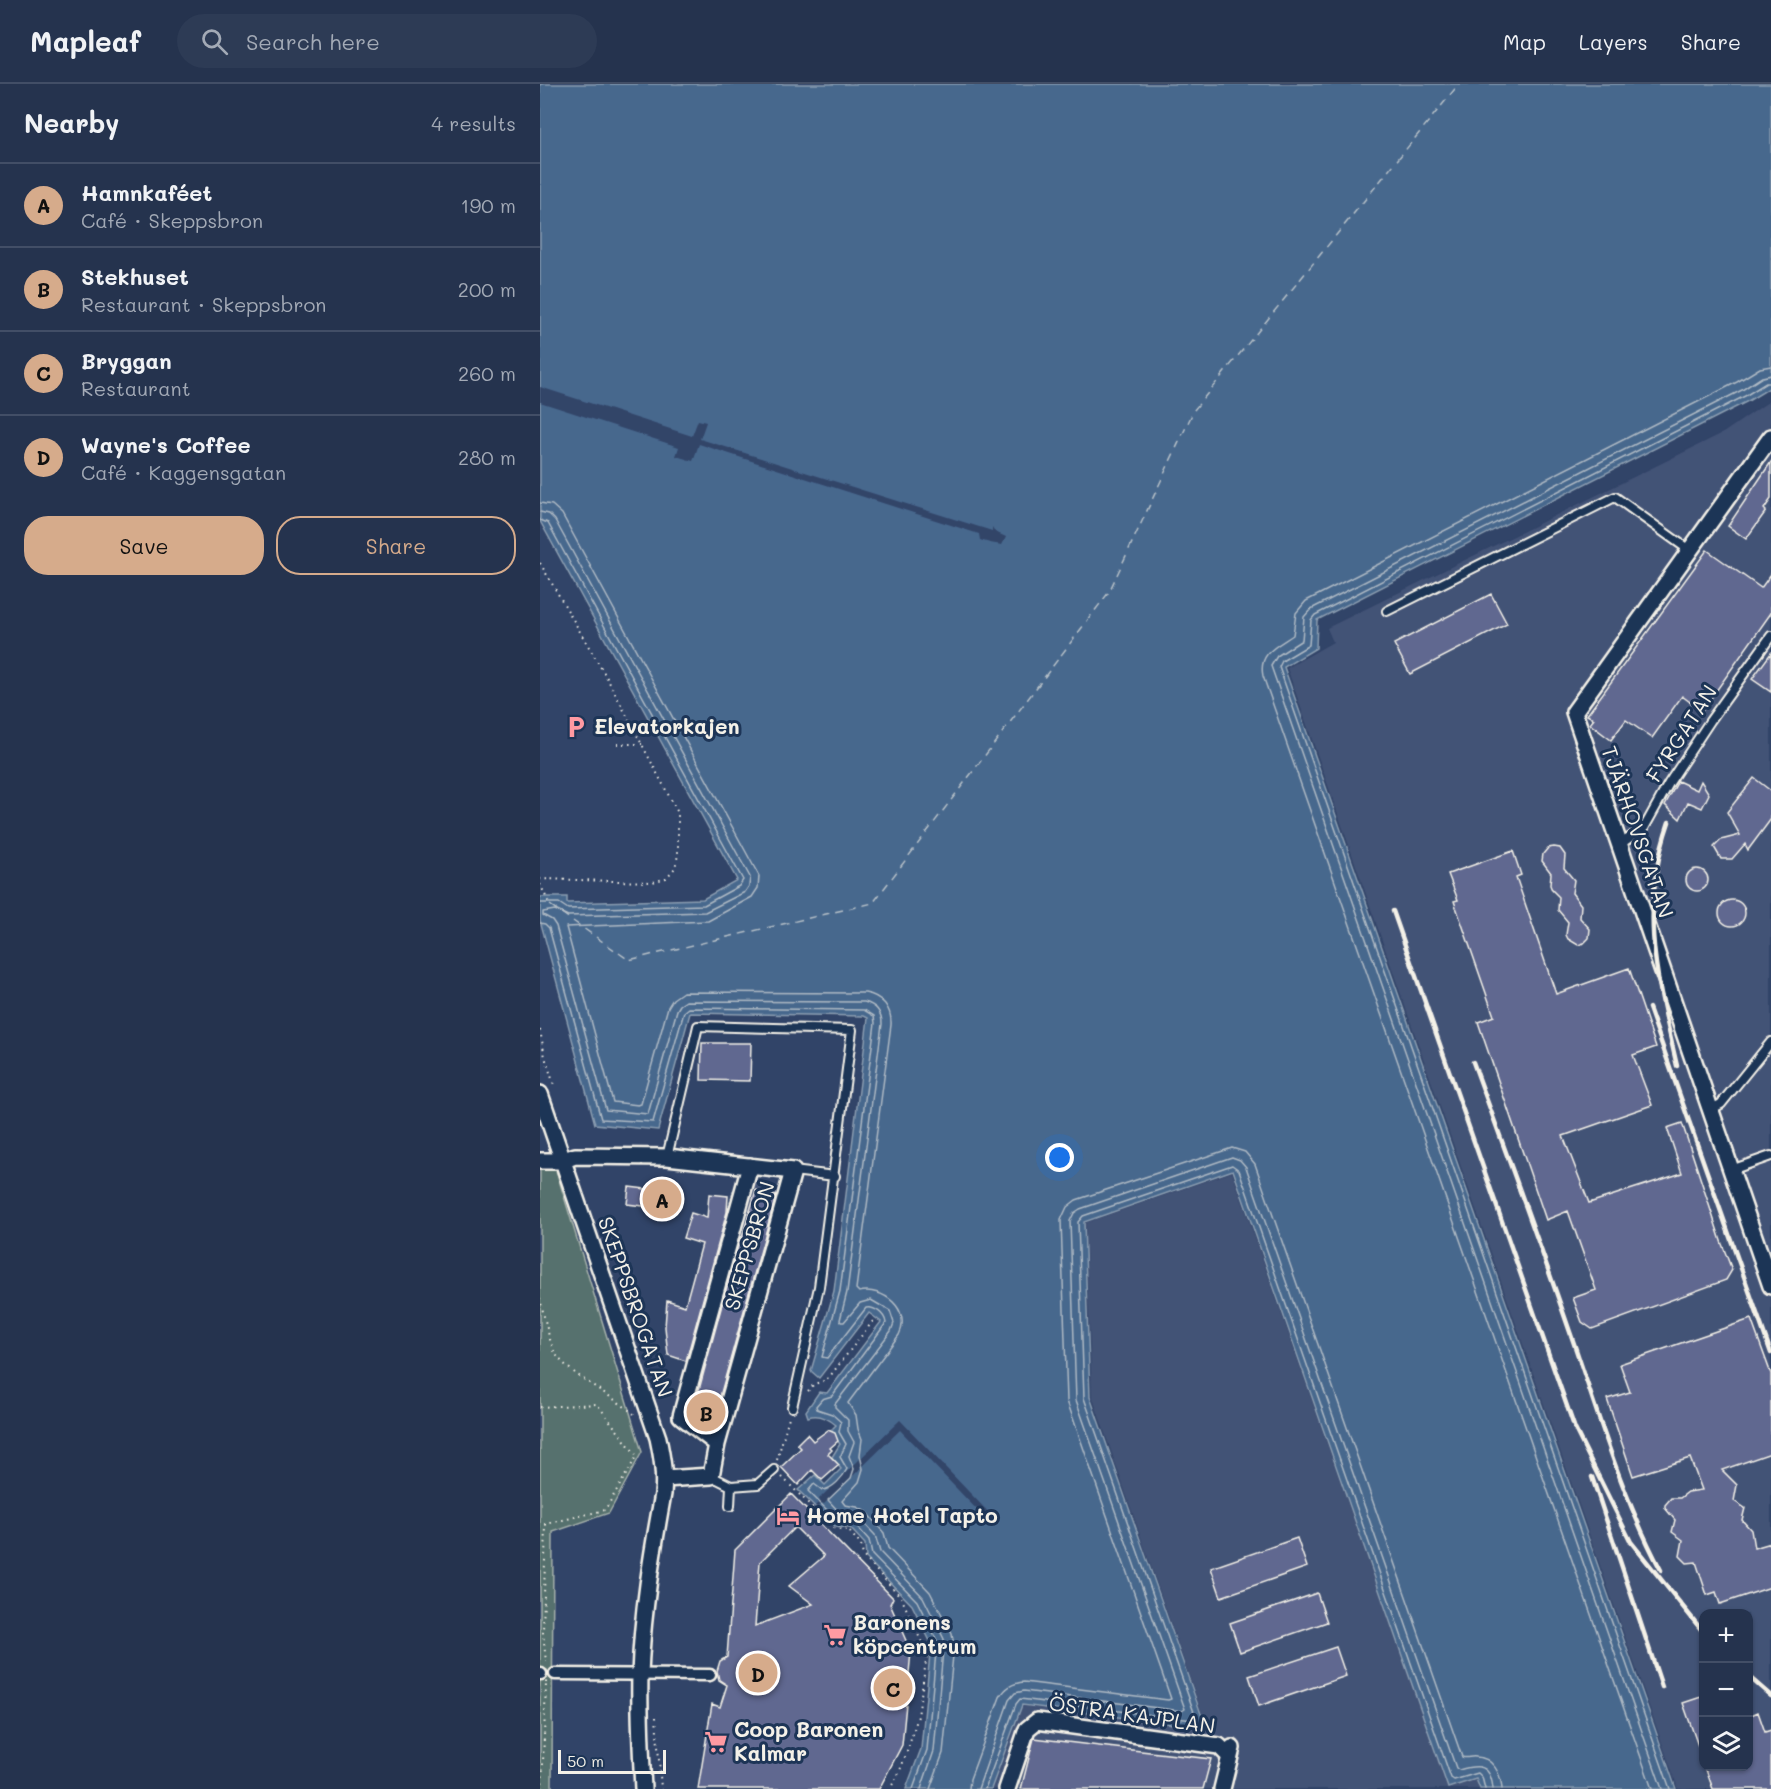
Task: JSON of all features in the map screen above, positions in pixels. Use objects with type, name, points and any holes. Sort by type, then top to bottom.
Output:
[{"type":"street","name":"TJÄRHOVSGATAN","points":[[1771,437],[1574,712],[1618,846],[1771,1285]]},
{"type":"street","name":"SKEPPSBROGATAN","points":[[540,1094],[658,1438],[664,1479],[645,1607],[640,1674],[640,1746],[643,1789]]},
{"type":"street","name":"SKEPPSBRON","points":[[540,1161],[562,1161],[575,1156],[667,1157],[793,1171],[717,1444],[711,1476]]},
{"type":"street","points":[[717,1444],[681,1416],[750,1166]]},
{"type":"street","points":[[664,1479],[711,1476]]},
{"type":"street","points":[[555,1674],[710,1675]]},
{"type":"street","name":"ÖSTRA KAJPLAN","points":[[1007,1789],[1027,1729],[1037,1721],[1219,1746],[1231,1752],[1222,1789]]},
{"type":"lane","points":[[1387,611],[1615,497],[1689,550]]},
{"type":"lane","name":"FYRGATAN","points":[[1618,846],[1644,828],[1698,739],[1771,636]]},
{"type":"lane","points":[[667,1157],[698,1026],[852,1030],[819,1287],[792,1407]]},
{"type":"lane","points":[[1710,1110],[1721,1104],[1771,1042]]},
{"type":"lane","points":[[1731,1170],[1771,1156]]},
{"type":"lane","points":[[793,1171],[835,1176]]},
{"type":"lane","points":[[711,1476],[731,1485],[758,1484],[774,1470]]},
{"type":"lane","points":[[730,1506],[731,1485]]},
{"type":"path","points":[[540,562],[607,678],[678,813],[678,855],[675,868],[666,878],[653,882],[540,879]]},
{"type":"path","points":[[617,744],[642,744]]},
{"type":"path","points":[[540,884],[550,905]]},
{"type":"path","points":[[540,1298],[555,1354],[570,1369],[618,1400],[640,1419]]},
{"type":"path","points":[[873,1321],[827,1380],[814,1384],[792,1407],[774,1470],[833,1528],[848,1530],[861,1545],[862,1556],[901,1597],[927,1654],[918,1716],[908,1749],[890,1789]]},
{"type":"path","points":[[540,1407],[597,1404],[637,1456],[604,1510],[546,1524],[540,1523]]},
{"type":"path","points":[[546,1524],[542,1632],[546,1659]]},
{"type":"path","points":[[542,1789],[546,1690]]},
{"type":"path","points":[[540,1697],[545,1697]]},
{"type":"path","points":[[655,1709],[661,1789]]},
{"type":"shaded area","points":[[1771,400],[1771,1789],[1678,1789],[1287,668],[1333,642],[1327,628],[1723,433]]},
{"type":"shaded area","points":[[1232,1172],[1448,1789],[992,1789],[1022,1706],[1207,1728],[1092,1396],[1085,1223]]},
{"type":"shaded area","points":[[749,1183],[785,1192],[717,1430],[686,1415]]},
{"type":"shaded area","points":[[1476,1780],[1480,1789],[1448,1789]]},
{"type":"green space","points":[[540,1166],[555,1167],[642,1452],[609,1513],[553,1532],[552,1789],[540,1789]]},
{"type":"water","points":[[540,84],[1771,84],[1771,387],[1748,401],[1317,620],[1316,648],[1284,667],[1676,1789],[1480,1789],[1476,1779],[1448,1788],[1233,1170],[1084,1222],[1090,1397],[1206,1728],[1022,1705],[991,1789],[906,1789],[921,1749],[931,1643],[912,1605],[866,1558],[865,1544],[850,1528],[836,1527],[798,1490],[815,1475],[825,1485],[841,1469],[832,1457],[840,1444],[830,1431],[836,1425],[823,1417],[808,1417],[806,1411],[819,1392],[827,1393],[881,1322],[869,1313],[819,1378],[811,1371],[834,1291],[868,1018],[864,1016],[690,1013],[658,1130],[595,1124],[540,920],[540,897],[567,897],[567,903],[703,899],[737,880],[540,521]]},
{"type":"pier","points":[[540,387],[692,436],[698,420],[706,422],[700,439],[992,531],[992,527],[995,532],[1006,537],[1002,545],[980,540],[979,534],[699,444],[693,461],[676,456],[679,447],[540,402]]},
{"type":"pier","points":[[900,1420],[992,1516],[987,1520],[900,1430],[824,1504],[822,1503],[817,1508],[815,1506],[820,1501],[819,1499]]},
{"type":"building","points":[[1771,462],[1771,499],[1764,509],[1766,511],[1746,539],[1728,526]]},
{"type":"building","points":[[1707,550],[1761,588],[1771,574],[1771,613],[1702,711],[1682,696],[1652,738],[1626,720],[1611,740],[1590,724],[1594,719],[1587,715]]},
{"type":"building","points":[[1491,594],[1507,624],[1410,674],[1394,644]]},
{"type":"building","points":[[1771,653],[1771,692],[1752,679]]},
{"type":"building","points":[[1754,778],[1771,791],[1771,819],[1748,850],[1745,844],[1732,859],[1721,859],[1714,847],[1721,840],[1740,835],[1727,812]]},
{"type":"building","points":[[1678,781],[1697,790],[1701,781],[1709,794],[1702,808],[1688,802],[1680,819],[1665,805]]},
{"type":"building","points":[[1548,848],[1560,848],[1565,855],[1564,868],[1574,880],[1572,893],[1581,905],[1580,918],[1590,929],[1589,938],[1578,945],[1566,935],[1568,922],[1558,910],[1559,897],[1552,890],[1551,873],[1542,861],[1543,854]]},
{"type":"building","points":[[1513,851],[1521,875],[1516,877],[1556,994],[1629,968],[1656,1047],[1633,1055],[1652,1105],[1563,1136],[1589,1203],[1682,1173],[1667,1128],[1682,1123],[1732,1270],[1726,1280],[1592,1329],[1582,1322],[1573,1298],[1596,1290],[1568,1211],[1546,1220],[1478,1022],[1494,1016],[1454,901],[1458,900],[1448,874]]},
{"type":"building","points":[[1697,869],[1707,876],[1708,880],[1701,890],[1697,891],[1687,884],[1686,880],[1693,870]]},
{"type":"building","points":[[1732,900],[1741,904],[1745,913],[1741,922],[1732,926],[1723,922],[1719,913],[1723,904]]},
{"type":"building","points":[[702,1043],[751,1043],[750,1081],[701,1080]]},
{"type":"building","points":[[629,1187],[670,1192],[668,1209],[627,1204]]},
{"type":"building","points":[[756,1190],[776,1196],[714,1418],[693,1412],[740,1238],[742,1238]]},
{"type":"building","points":[[709,1194],[728,1196],[727,1212],[686,1361],[668,1355],[665,1327],[667,1300],[685,1306],[702,1244],[683,1238],[691,1213],[707,1218]]},
{"type":"building","points":[[1751,1319],[1771,1374],[1771,1453],[1722,1470],[1737,1485],[1734,1501],[1745,1508],[1742,1520],[1751,1530],[1754,1548],[1771,1543],[1771,1587],[1720,1604],[1716,1592],[1707,1595],[1696,1562],[1687,1563],[1680,1556],[1683,1540],[1672,1532],[1675,1520],[1665,1508],[1671,1498],[1680,1498],[1688,1492],[1702,1490],[1690,1458],[1633,1476],[1607,1399],[1630,1392],[1620,1364]]},
{"type":"building","points":[[828,1430],[835,1433],[838,1441],[830,1448],[832,1450],[828,1454],[839,1465],[822,1480],[812,1470],[798,1485],[781,1467],[801,1448],[797,1444],[807,1434],[813,1441]]},
{"type":"building","name":"Baronens köpcentrum","points":[[791,1494],[893,1598],[890,1604],[911,1652],[902,1745],[879,1789],[698,1789],[712,1704],[720,1707],[727,1685],[719,1680],[717,1671],[720,1661],[727,1657],[735,1550]],"holes":[[[795,1527],[824,1556],[789,1586],[813,1604],[755,1626],[760,1562]]]},
{"type":"building","points":[[1297,1538],[1307,1567],[1221,1597],[1211,1568]]},
{"type":"building","points":[[1317,1593],[1327,1622],[1240,1652],[1230,1623]]},
{"type":"building","points":[[1336,1647],[1346,1676],[1259,1706],[1249,1676]]},
{"type":"building","points":[[1699,1698],[1699,1748],[1683,1703]]},
{"type":"building","points":[[1758,1712],[1765,1732],[1771,1730],[1771,1789],[1713,1789],[1706,1771],[1753,1771],[1753,1714]]},
{"type":"building","points":[[1034,1738],[1211,1759],[1203,1789],[1021,1789]]},
{"type":"ferry route","points":[[550,905],[629,960],[873,903],[1109,592],[1194,410],[1459,84]]},
{"type":"railway","points":[[1669,822],[1654,886],[1653,916],[1658,974],[1677,1066]]},
{"type":"railway","points":[[1393,911],[1575,1429],[1631,1542],[1699,1627]]},
{"type":"railway","points":[[1649,1008],[1771,1353]]},
{"type":"railway","points":[[1473,1062],[1622,1483],[1661,1570]]},
{"type":"railway","points":[[1592,1477],[1662,1687]]},
{"type":"railway","points":[[1753,1680],[1771,1696]]},
{"type":"place","name":"Elevatorkajen","points":[[576,727]]},
{"type":"place","name":"Hamnkaféet","points":[[662,1199]]},
{"type":"place","name":"Stekhuset","points":[[706,1412]]},
{"type":"place","name":"Home Hotel Tapto","points":[[788,1516]]},
{"type":"place","name":"Baronens köpcentrum","points":[[835,1635]]},
{"type":"place","name":"Wayne's Coffee","points":[[758,1673]]},
{"type":"place","name":"Bryggan","points":[[893,1688]]},
{"type":"place","name":"Coop Baronen Kalmar","points":[[716,1742]]}]
